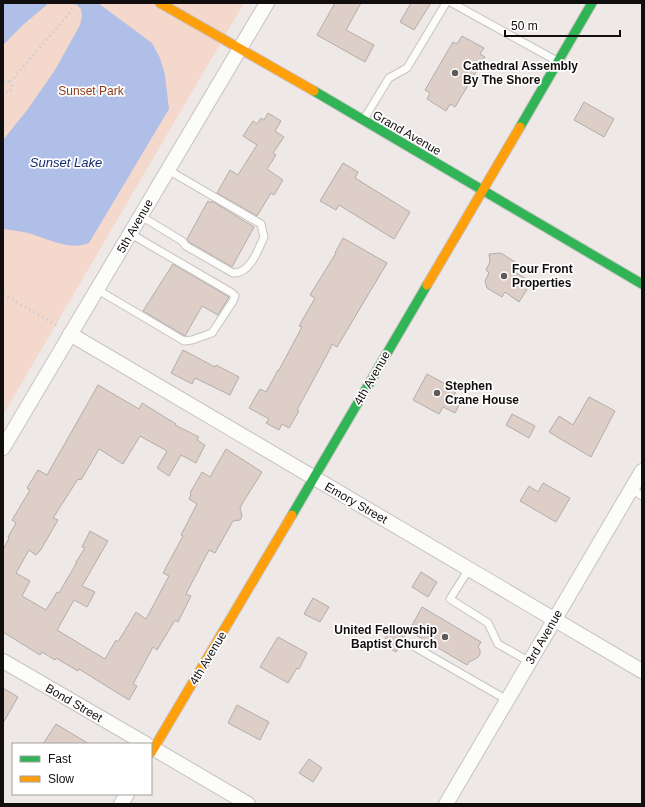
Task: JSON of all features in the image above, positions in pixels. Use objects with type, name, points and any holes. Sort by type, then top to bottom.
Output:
[{"type":"street","name":"Grand Avenue","points":[[160,3],[240,48],[642,284]]},
{"type":"street","name":"5th Avenue","points":[[3,448],[267,3]]},
{"type":"street","name":"4th Avenue","points":[[152,745],[248,591],[592,3]]},
{"type":"street","name":"Emory Street","points":[[70,334],[642,671]]},
{"type":"street","name":"3rd Avenue","points":[[446,804],[555,619],[637,492],[642,471]]},
{"type":"street","name":"Bond Street","points":[[3,661],[142,743]]},
{"type":"street","name":"Bond Street","points":[[152,749],[248,804]]},
{"type":"street","points":[[121,804],[126,795]]},
{"type":"lane","points":[[363,121],[389,78],[406,68],[446,3]]},
{"type":"lane","points":[[452,3],[558,61]]},
{"type":"lane","points":[[141,216],[182,241],[186,246],[233,274],[239,274],[250,266],[264,237],[260,224],[168,170]]},
{"type":"lane","points":[[98,290],[184,341],[192,340],[212,333],[233,301],[235,296],[232,293],[131,234]]},
{"type":"lane","points":[[469,569],[450,599],[488,623],[498,644],[530,662]]},
{"type":"lane","points":[[415,646],[508,700]]},
{"type":"path","points":[[10,82],[68,15],[74,4]]},
{"type":"path","points":[[3,81],[6,80],[10,82]]},
{"type":"path","points":[[3,93],[8,93],[11,90],[12,86],[10,82]]},
{"type":"path","points":[[3,294],[70,334]]},
{"type":"green space","name":"Sunset Park","points":[[3,3],[244,3],[3,415]]},
{"type":"water","points":[[3,3],[49,3],[24,24],[3,45]]},
{"type":"water","name":"Sunset Lake","points":[[75,3],[98,3],[152,43],[160,58],[165,75],[169,109],[89,243],[74,246],[58,243],[28,233],[3,229],[3,140],[28,109],[55,70],[80,25],[82,16],[81,9]]},
{"type":"building","points":[[335,3],[361,3],[346,30],[374,45],[365,62],[317,35]]},
{"type":"building","points":[[411,3],[431,3],[414,30],[400,22]]},
{"type":"building","name":"Cathedral Assembly By The Shore","points":[[462,36],[484,48],[480,54],[485,57],[455,107],[450,104],[446,111],[427,99],[430,93],[425,90],[453,42],[457,44]]},
{"type":"building","points":[[584,102],[614,119],[604,137],[574,120]]},
{"type":"building","points":[[268,113],[281,121],[275,131],[284,137],[273,153],[276,155],[267,169],[283,180],[274,195],[271,193],[257,216],[217,193],[230,170],[238,175],[257,145],[243,136],[253,121],[257,124],[261,118],[264,120]]},
{"type":"building","points":[[343,163],[358,172],[355,178],[410,212],[394,239],[339,205],[336,210],[320,201]]},
{"type":"building","points":[[208,201],[211,203],[212,201],[254,227],[232,267],[189,242],[187,239]]},
{"type":"building","points":[[343,238],[387,263],[337,347],[332,344],[289,428],[282,424],[279,430],[266,423],[269,419],[249,408],[260,389],[266,392],[279,370],[302,327],[299,326],[315,298],[310,295],[336,253]]},
{"type":"building","name":"Four Front Properties","points":[[501,253],[518,264],[513,271],[525,278],[522,284],[528,288],[519,302],[505,292],[502,297],[487,288],[485,281],[489,273],[486,270],[490,262],[489,254]]},
{"type":"building","points":[[173,264],[229,297],[218,315],[202,306],[185,336],[143,311]]},
{"type":"building","points":[[183,350],[215,367],[216,365],[239,377],[230,395],[195,378],[192,384],[171,373]]},
{"type":"building","name":"Stephen Crane House","points":[[427,374],[457,390],[454,395],[462,399],[455,413],[443,407],[439,414],[413,400]]},
{"type":"building","points":[[98,385],[139,409],[142,403],[176,424],[175,425],[199,437],[197,440],[205,445],[196,463],[181,455],[169,476],[157,468],[167,451],[140,436],[123,464],[99,449],[81,480],[78,479],[53,518],[58,520],[40,551],[36,555],[29,550],[16,573],[30,581],[22,596],[46,610],[57,592],[59,593],[85,548],[82,547],[90,531],[108,541],[82,586],[95,592],[87,607],[74,600],[57,630],[105,659],[116,640],[118,642],[136,612],[146,619],[169,576],[163,573],[183,536],[181,535],[197,504],[189,499],[190,493],[202,472],[210,477],[226,449],[262,472],[240,508],[242,516],[240,520],[233,521],[215,553],[209,550],[186,594],[191,596],[178,622],[175,620],[157,650],[153,647],[133,684],[137,686],[129,700],[79,669],[78,671],[56,658],[55,660],[42,652],[40,655],[3,632],[3,550],[16,523],[12,520],[30,490],[27,488],[38,470],[47,475]]},
{"type":"building","points":[[589,397],[615,411],[591,457],[549,432],[559,416],[573,425]]},
{"type":"building","points":[[512,414],[535,426],[529,438],[506,425]]},
{"type":"building","points":[[543,483],[570,498],[556,522],[520,501],[529,486],[538,492]]},
{"type":"building","points":[[421,572],[437,582],[428,597],[412,587]]},
{"type":"building","points":[[313,598],[329,607],[320,622],[304,614]]},
{"type":"building","name":"United Fellowship Baptist Church","points":[[422,607],[481,642],[478,647],[480,650],[480,655],[467,665],[409,631]]},
{"type":"building","points":[[392,626],[406,634],[396,652],[382,644]]},
{"type":"building","points":[[278,637],[307,653],[299,669],[297,668],[288,683],[260,667]]},
{"type":"building","points":[[3,688],[18,697],[3,723]]},
{"type":"building","points":[[237,705],[269,722],[260,740],[228,723]]},
{"type":"building","points":[[56,724],[87,743],[44,743]]},
{"type":"building","points":[[309,759],[322,768],[313,782],[299,773]]},
{"type":"traffic: fast","points":[[520,127],[592,3]]},
{"type":"traffic: fast","points":[[314,91],[642,284]]},
{"type":"traffic: fast","points":[[292,515],[427,285]]},
{"type":"traffic: slow","points":[[160,3],[314,91]]},
{"type":"traffic: slow","points":[[427,285],[520,127]]},
{"type":"traffic: slow","points":[[152,751],[292,515]]},
{"type":"place","name":"Cathedral Assembly By The Shore","points":[[455,73]]},
{"type":"place","name":"Four Front Properties","points":[[504,276]]},
{"type":"place","name":"Stephen Crane House","points":[[437,393]]},
{"type":"place","name":"United Fellowship Baptist Church","points":[[445,637]]}]
